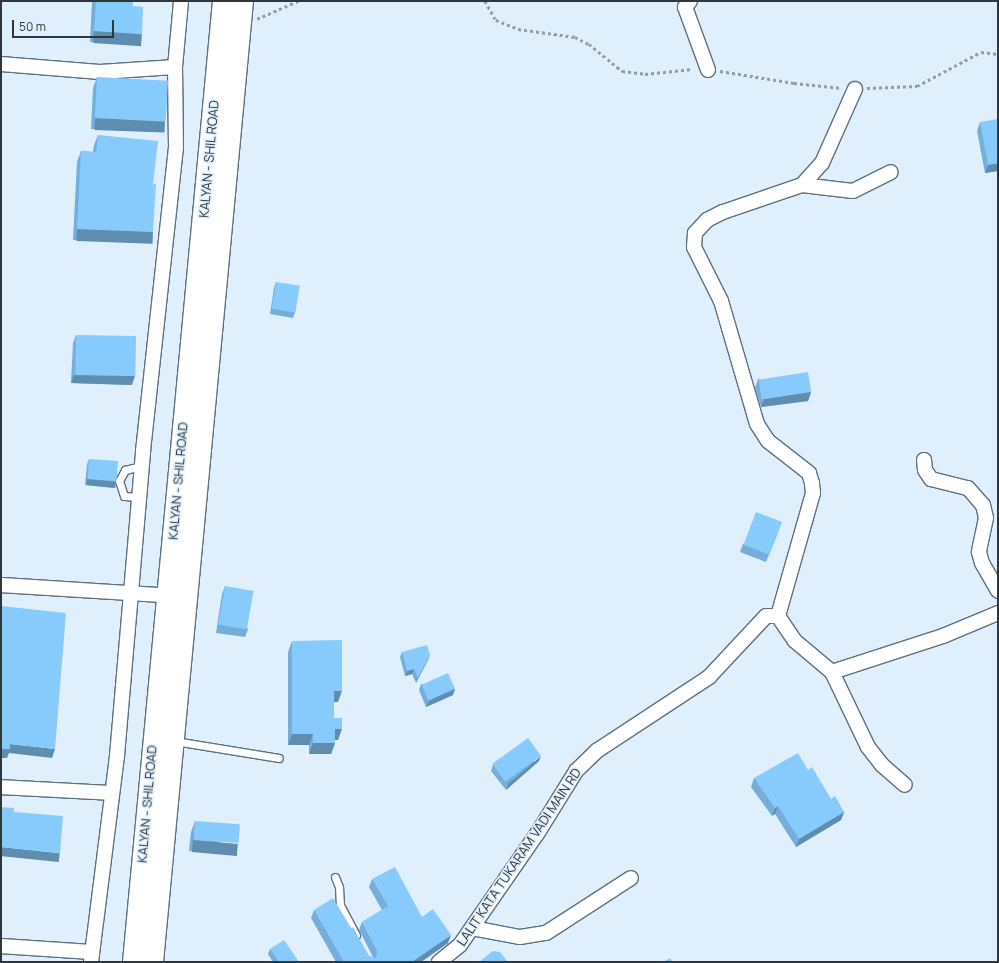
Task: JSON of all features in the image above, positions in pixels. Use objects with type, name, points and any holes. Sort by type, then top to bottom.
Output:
[{"type":"main road","name":"KALYAN - SHIL ROAD","points":[[152,962],[164,740],[224,1]]},
{"type":"main road","name":"KALYAN - SHIL ROAD","points":[[176,596],[242,1]]},
{"type":"main road","name":"KALYAN - SHIL ROAD","points":[[134,962],[164,740]]},
{"type":"street","points":[[1,946],[92,957],[112,793],[141,466],[176,148],[175,67],[181,1]]},
{"type":"street","points":[[690,1],[685,7],[708,70]]},
{"type":"street","points":[[1,64],[100,72],[175,67]]},
{"type":"street","points":[[802,185],[822,163],[855,89]]},
{"type":"street","points":[[891,172],[853,191],[802,185],[707,220],[695,233],[694,247],[721,301],[757,424],[768,441],[809,474],[812,483],[813,493],[778,616],[795,641],[832,672],[868,747],[882,765],[905,785]]},
{"type":"street","points":[[924,460],[925,470],[931,479],[968,488],[983,505],[986,518],[979,552],[982,563],[998,591]]},
{"type":"street","points":[[1,585],[130,595],[176,596]]},
{"type":"street","points":[[832,672],[943,636],[998,613]]},
{"type":"street","name":"LALIT KATA TUKARAM VADI MAIN RD","points":[[439,962],[460,945],[537,834],[576,771],[598,750],[709,677],[766,616],[778,616]]},
{"type":"street","points":[[1,786],[112,793]]},
{"type":"street","points":[[472,928],[520,937],[546,933],[631,878]]},
{"type":"lane","points":[[138,497],[124,496],[119,481],[125,470],[141,466]]},
{"type":"lane","points":[[164,740],[279,758]]},
{"type":"lane","points":[[335,877],[339,887],[340,905],[358,940]]},
{"type":"path","points":[[239,25],[298,1]]},
{"type":"path","points":[[485,1],[496,20],[518,29],[575,38],[589,44],[622,71],[645,74],[696,68],[794,83],[855,89],[917,86],[981,52],[998,54]]},
{"type":"building","points":[[96,1],[133,1],[133,6],[143,7],[142,34],[94,31]]},
{"type":"building","points":[[97,77],[168,81],[166,122],[95,118]]},
{"type":"building","points":[[998,119],[998,163],[988,165],[980,122]]},
{"type":"building","points":[[98,135],[158,141],[153,184],[156,184],[153,232],[77,229],[81,151],[96,152]]},
{"type":"building","points":[[276,282],[300,286],[295,312],[272,309]]},
{"type":"building","points":[[76,335],[136,336],[135,376],[75,375]]},
{"type":"building","points":[[808,372],[811,392],[762,400],[759,380]]},
{"type":"building","points":[[89,459],[118,461],[117,481],[88,479]]},
{"type":"building","points":[[756,512],[782,522],[770,555],[743,545]]},
{"type":"building","points":[[225,586],[254,591],[247,629],[218,624]]},
{"type":"building","points":[[1,606],[66,613],[55,749],[10,744],[10,749],[1,749]]},
{"type":"building","points":[[342,640],[342,691],[334,691],[334,718],[342,718],[342,729],[335,729],[335,743],[313,743],[313,734],[292,734],[292,641]]},
{"type":"building","points":[[427,645],[430,655],[418,678],[414,669],[407,671],[402,652]]},
{"type":"building","points":[[448,673],[455,689],[428,700],[422,685]]},
{"type":"building","points":[[528,738],[541,756],[505,782],[492,764]]},
{"type":"building","points":[[798,753],[808,770],[812,767],[831,799],[835,796],[844,812],[799,839],[778,806],[775,808],[754,778]]},
{"type":"building","points":[[1,807],[14,808],[14,812],[63,816],[60,853],[1,847]]},
{"type":"building","points":[[195,821],[240,824],[239,843],[194,840]]},
{"type":"building","points":[[395,867],[422,917],[433,909],[451,935],[412,962],[344,962],[314,910],[333,898],[351,928],[353,927],[369,956],[376,958],[377,951],[362,922],[388,906],[372,879]]},
{"type":"building","points":[[284,940],[299,962],[279,962],[270,949]]},
{"type":"building","points":[[493,951],[500,952],[508,962],[479,962]]},
{"type":"building","points":[[670,958],[673,962],[663,962]]}]
